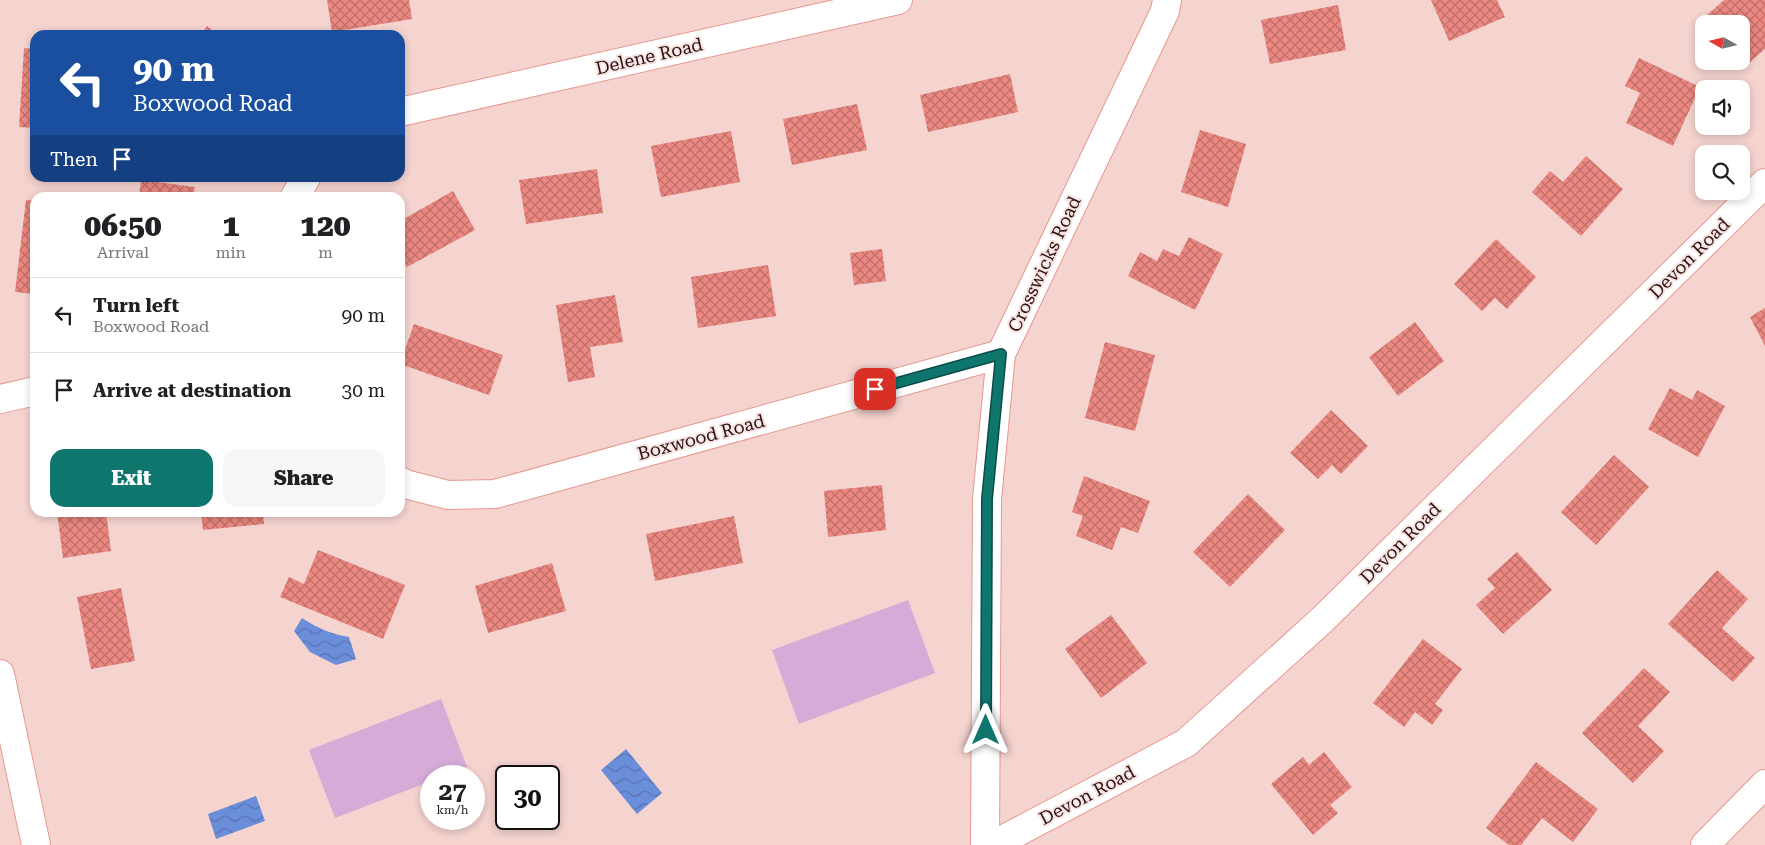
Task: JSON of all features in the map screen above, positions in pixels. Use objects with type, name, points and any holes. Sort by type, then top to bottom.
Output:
[{"type":"street","name":"Delene Road","points":[[405,111],[898,0]]},
{"type":"street","name":"Crosswicks Road","points":[[985,845],[987,499],[1001,354],[1165,11],[1168,0]]},
{"type":"street","name":"Devon Road","points":[[993,845],[1186,743],[1322,620],[1765,183]]},
{"type":"street","name":"Boxwood Road","points":[[405,484],[448,495],[494,494],[1001,354]]},
{"type":"street","points":[[0,399],[30,392]]},
{"type":"street","points":[[0,674],[36,845]]},
{"type":"street","points":[[1705,845],[1765,784]]},
{"type":"shaded area","points":[[908,600],[935,673],[799,724],[772,650]]},
{"type":"shaded area","points":[[441,699],[466,765],[420,765],[420,785],[335,818],[309,750]]},
{"type":"water","points":[[302,618],[324,630],[349,637],[356,659],[336,665],[310,652],[294,631]]},
{"type":"water","points":[[626,749],[662,793],[637,814],[601,770]]},
{"type":"water","points":[[256,796],[265,821],[216,839],[208,814]]},
{"type":"building","points":[[327,0],[409,0],[412,19],[344,30],[332,30]]},
{"type":"building","points":[[1431,0],[1497,0],[1505,17],[1449,41]]},
{"type":"building","points":[[1724,0],[1765,0],[1765,49],[1750,62],[1750,15],[1707,15]]},
{"type":"building","points":[[1338,5],[1346,50],[1270,64],[1261,20]]},
{"type":"building","points":[[207,26],[212,30],[204,30]]},
{"type":"building","points":[[24,48],[30,49],[30,128],[19,127]]},
{"type":"building","points":[[1639,58],[1695,85],[1695,98],[1673,146],[1626,123],[1640,93],[1625,86]]},
{"type":"building","points":[[1010,74],[1018,112],[928,132],[920,95]]},
{"type":"building","points":[[857,104],[867,150],[792,165],[783,119]]},
{"type":"building","points":[[1200,130],[1246,144],[1228,207],[1181,192]]},
{"type":"building","points":[[731,131],[740,182],[661,197],[651,146]]},
{"type":"building","points":[[1586,156],[1623,189],[1581,236],[1532,192],[1550,171],[1563,182]]},
{"type":"building","points":[[597,169],[603,213],[526,224],[519,180]]},
{"type":"building","points":[[141,182],[195,187],[194,192],[140,192]]},
{"type":"building","points":[[453,191],[475,230],[407,267],[405,264],[405,218]]},
{"type":"building","points":[[26,200],[30,200],[30,294],[15,292]]},
{"type":"building","points":[[1189,237],[1223,254],[1195,310],[1128,276],[1140,252],[1157,261],[1163,249],[1179,256]]},
{"type":"building","points":[[1496,239],[1536,277],[1507,309],[1495,298],[1482,311],[1454,284]]},
{"type":"building","points":[[882,249],[886,281],[854,285],[850,253]]},
{"type":"building","points":[[768,265],[776,316],[698,328],[691,277]]},
{"type":"building","points":[[615,295],[623,342],[590,347],[595,377],[568,382],[556,305]]},
{"type":"building","points":[[1765,308],[1765,346],[1750,317]]},
{"type":"building","points":[[1415,322],[1444,361],[1398,396],[1369,357]]},
{"type":"building","points":[[414,324],[503,355],[489,395],[405,366],[405,350]]},
{"type":"building","points":[[1105,342],[1155,355],[1135,431],[1085,418]]},
{"type":"building","points":[[1670,388],[1692,400],[1697,390],[1725,406],[1698,457],[1648,429]]},
{"type":"building","points":[[1331,410],[1368,446],[1341,474],[1332,465],[1318,479],[1290,453]]},
{"type":"building","points":[[1614,455],[1649,487],[1596,545],[1561,512]]},
{"type":"building","points":[[1084,476],[1150,501],[1138,533],[1121,527],[1112,550],[1076,536],[1083,516],[1072,512]]},
{"type":"building","points":[[882,485],[886,530],[828,537],[824,491]]},
{"type":"building","points":[[1248,494],[1285,530],[1230,587],[1193,552]]},
{"type":"building","points":[[734,516],[743,563],[655,581],[646,534]]},
{"type":"building","points":[[58,517],[107,517],[111,551],[63,558]]},
{"type":"building","points":[[202,517],[263,517],[264,524],[203,530]]},
{"type":"building","points":[[318,550],[405,585],[383,639],[280,597],[289,577],[304,584]]},
{"type":"building","points":[[1517,552],[1552,590],[1503,634],[1476,605],[1495,588],[1487,579]]},
{"type":"building","points":[[552,563],[566,611],[488,633],[475,586]]},
{"type":"building","points":[[1717,570],[1748,599],[1722,628],[1755,658],[1733,682],[1668,624]]},
{"type":"building","points":[[121,588],[135,661],[91,669],[77,597]]},
{"type":"building","points":[[1111,615],[1147,663],[1101,698],[1065,649]]},
{"type":"building","points":[[1423,639],[1462,669],[1435,704],[1443,710],[1432,725],[1415,712],[1404,727],[1373,703]]},
{"type":"building","points":[[1644,668],[1670,692],[1638,726],[1664,751],[1633,783],[1582,733]]},
{"type":"building","points":[[1324,752],[1352,787],[1330,805],[1338,813],[1313,835],[1271,784],[1303,757],[1309,765]]},
{"type":"building","points":[[1536,762],[1598,809],[1573,842],[1542,818],[1521,845],[1509,845],[1486,828]]},
{"type":"route","points":[[875,389],[1001,354],[987,499],[986,730]]}]
